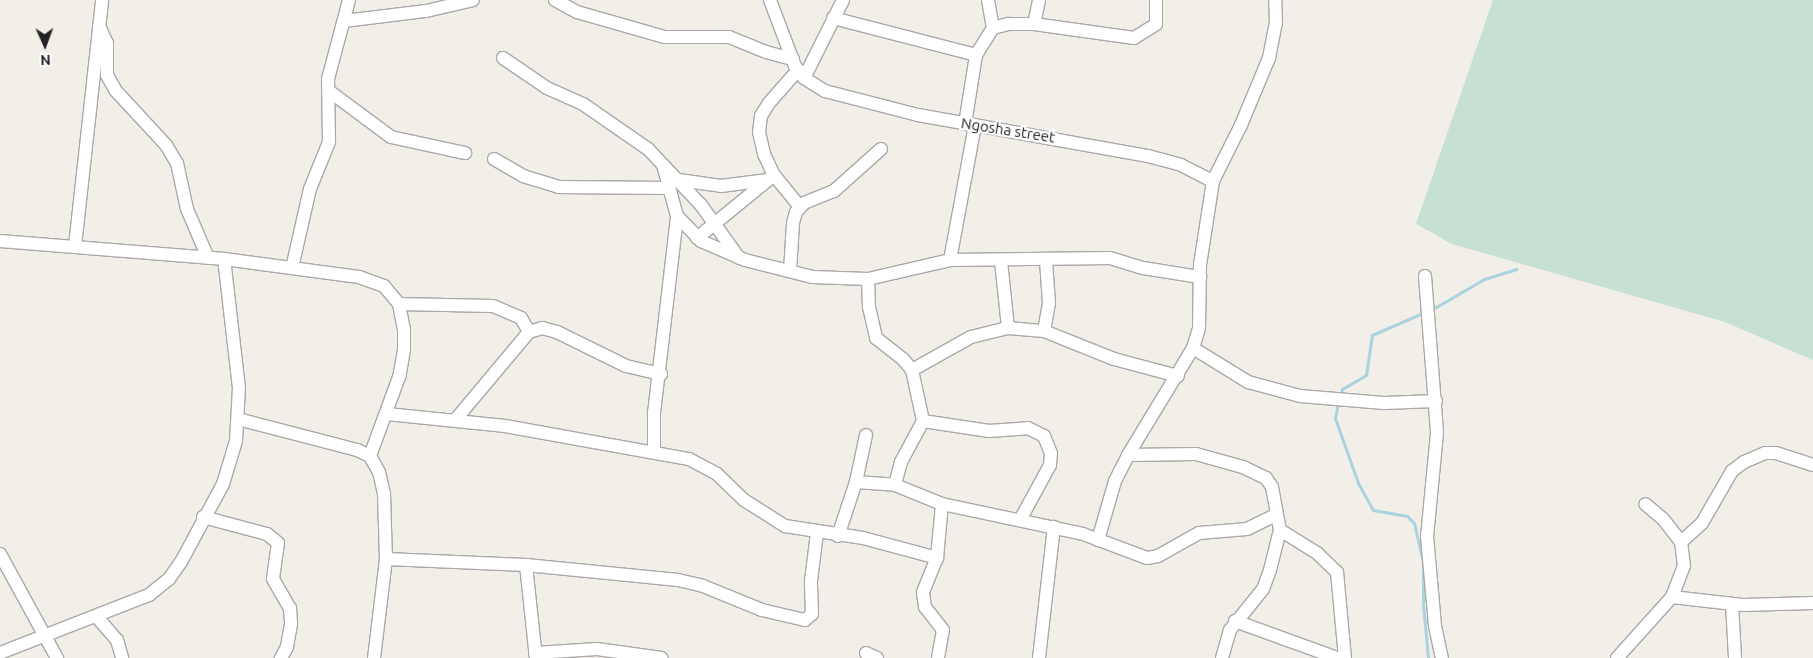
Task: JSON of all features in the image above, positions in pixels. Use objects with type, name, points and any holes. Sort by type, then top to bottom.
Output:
[{"type":"street","points":[[75,246],[102,0]]},
{"type":"street","points":[[292,268],[308,197],[329,142],[331,66],[349,0]]},
{"type":"street","points":[[344,21],[426,11],[473,0]]},
{"type":"street","name":"Ngosha street","points":[[555,0],[577,12],[665,38],[729,37],[766,52],[799,69],[838,96],[970,124],[1148,156],[1181,165],[1213,181]]},
{"type":"street","points":[[770,0],[799,69]]},
{"type":"street","points":[[800,207],[771,177],[759,132],[761,116],[799,69],[843,0]]},
{"type":"street","points":[[950,260],[970,124],[976,55],[993,28],[988,0]]},
{"type":"street","points":[[1034,24],[1039,0]]},
{"type":"street","points":[[1098,540],[1115,481],[1128,455],[1178,376],[1193,348],[1199,328],[1200,277],[1213,181],[1241,125],[1269,58],[1276,23],[1275,0]]},
{"type":"street","points":[[993,28],[1008,24],[1034,24],[1134,38],[1156,24],[1156,1]]},
{"type":"street","points":[[833,18],[976,55]]},
{"type":"street","points":[[99,26],[107,43],[107,75],[116,91],[166,145],[177,162],[187,209],[208,258]]},
{"type":"street","points":[[503,58],[547,88],[583,104],[648,148],[663,165],[673,184],[677,216],[661,374],[654,413],[654,452]]},
{"type":"street","points":[[329,91],[380,132],[391,137],[465,153]]},
{"type":"street","points":[[790,271],[793,223],[800,207],[814,198],[834,191],[881,149]]},
{"type":"street","points":[[494,158],[523,176],[558,187],[673,184],[721,186],[771,177]]},
{"type":"street","points":[[698,238],[715,221],[771,177]]},
{"type":"street","points":[[673,184],[715,221],[739,258]]},
{"type":"street","points":[[677,216],[698,238],[720,252],[812,277],[868,279],[950,260],[1046,261],[1110,258],[1143,268],[1200,277]]},
{"type":"street","points":[[0,241],[224,258],[372,280],[391,292],[399,304],[404,329],[404,350],[387,414],[370,456]]},
{"type":"street","points":[[0,652],[44,637],[161,588],[181,562],[223,484],[232,459],[238,419],[238,371],[224,258]]},
{"type":"street","points":[[1000,261],[1008,328]]},
{"type":"street","points":[[1044,331],[1049,303],[1046,261]]},
{"type":"street","points":[[1425,276],[1436,401],[1437,456],[1426,518],[1436,626],[1442,658]]},
{"type":"street","points":[[868,279],[868,307],[876,338],[903,359],[912,370],[922,421],[901,462],[895,485]]},
{"type":"street","points":[[399,304],[493,306],[521,318],[529,332]]},
{"type":"street","points":[[456,419],[529,332],[542,328],[557,332],[626,366],[661,374]]},
{"type":"street","points":[[912,370],[972,337],[1008,328],[1044,331],[1114,359],[1178,376]]},
{"type":"street","points":[[1193,348],[1248,382],[1300,396],[1384,403],[1436,401]]},
{"type":"street","points":[[387,414],[456,419],[654,452],[703,464],[772,520],[785,526],[900,546],[937,558]]},
{"type":"street","points":[[238,419],[370,456],[379,472],[384,493],[386,559],[374,658]]},
{"type":"street","points":[[922,421],[989,431],[1028,428],[1044,436],[1051,454],[1050,465],[1020,520]]},
{"type":"street","points":[[838,536],[856,482],[866,435]]},
{"type":"street","points":[[1681,542],[1702,523],[1732,471],[1744,462],[1766,453],[1776,452],[1813,466]]},
{"type":"street","points":[[1128,455],[1196,454],[1244,467],[1266,478],[1272,487],[1280,530],[1263,589],[1235,621],[1222,658]]},
{"type":"street","points":[[856,482],[895,485],[942,504],[1054,527],[1152,557],[1199,534],[1247,529],[1276,515]]},
{"type":"street","points":[[938,658],[943,630],[923,600],[925,584],[937,558],[942,504]]},
{"type":"street","points":[[1617,658],[1672,598],[1684,566],[1681,542],[1663,519],[1645,504]]},
{"type":"street","points":[[203,518],[267,534],[278,543],[273,579],[290,608],[291,624],[287,647],[281,658]]},
{"type":"street","points":[[1039,658],[1054,527]]},
{"type":"street","points":[[1235,621],[1345,658],[1337,572],[1317,553],[1280,530]]},
{"type":"street","points":[[386,559],[526,565],[678,580],[703,586],[762,610],[805,620],[812,614],[812,581],[817,533]]},
{"type":"street","points":[[0,554],[57,658]]},
{"type":"street","points":[[526,565],[535,655],[597,649],[661,658]]},
{"type":"street","points":[[1672,598],[1732,604],[1813,603]]},
{"type":"street","points":[[1732,604],[1735,658]]},
{"type":"street","points":[[96,616],[117,640],[122,658]]},
{"type":"green space","points":[[1493,0],[1813,0],[1813,360],[1725,322],[1452,244],[1416,224]]},
{"type":"waterway","points":[[1431,310],[1484,279],[1516,269]]},
{"type":"waterway","points":[[1341,395],[1342,389],[1366,375],[1372,335],[1425,312]]},
{"type":"waterway","points":[[1338,403],[1335,418],[1358,483],[1373,510],[1407,516],[1414,523],[1423,562],[1423,604],[1428,658]]}]
